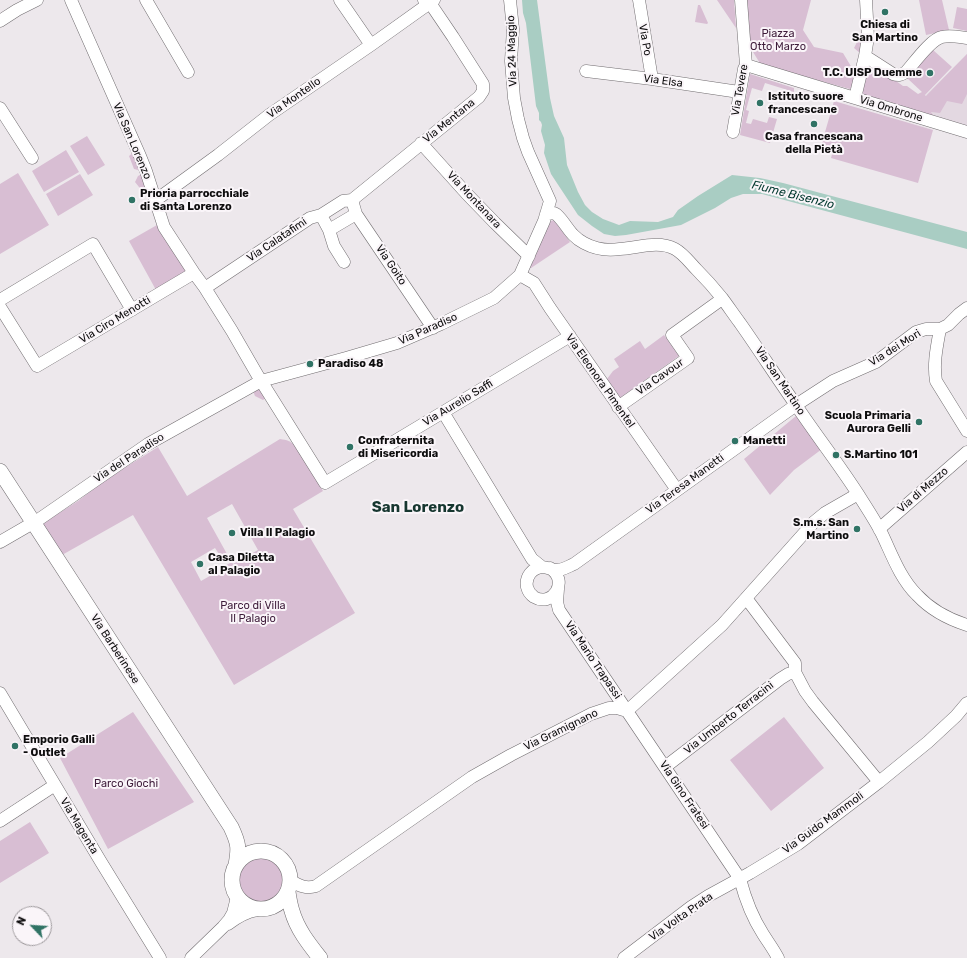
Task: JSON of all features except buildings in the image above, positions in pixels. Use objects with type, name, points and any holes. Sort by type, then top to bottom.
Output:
[{"type":"main road","name":"Via Barberinese","points":[[0,471],[232,827],[238,846],[236,865],[232,874],[232,884],[236,897],[249,907],[263,909],[286,920],[304,937],[320,958]]},
{"type":"main road","name":"Via Barberinese","points":[[232,827],[252,846],[262,851],[273,853],[282,860],[288,870],[292,911],[304,937]]},
{"type":"main road","points":[[236,865],[249,853],[262,851]]},
{"type":"main road","points":[[263,909],[276,906],[282,901],[289,887]]},
{"type":"street","points":[[0,21],[37,0]]},
{"type":"street","name":"Via San Lorenzo","points":[[70,0],[146,171],[164,227],[205,288],[261,381]]},
{"type":"street","points":[[146,0],[188,72]]},
{"type":"street","points":[[340,0],[371,45]]},
{"type":"street","name":"Via 24 Maggio","points":[[510,0],[513,29],[511,61],[514,98],[528,152],[550,199],[546,214]]},
{"type":"street","name":"Via Po","points":[[638,0],[652,79]]},
{"type":"street","name":"Via Tevere","points":[[733,132],[739,92],[746,65],[741,0]]},
{"type":"street","points":[[855,98],[865,56],[868,31],[866,0]]},
{"type":"street","name":"Via Montello","points":[[156,200],[218,155],[269,115],[371,45],[429,1]]},
{"type":"street","name":"Via Mentana","points":[[352,200],[479,97],[484,89],[483,84],[429,1]]},
{"type":"street","points":[[865,56],[898,76],[906,72],[931,44],[939,38],[948,36],[967,38]]},
{"type":"street","name":"Via Ombrone","points":[[746,65],[967,132]]},
{"type":"street","name":"Via Elsa","points":[[586,71],[739,92]]},
{"type":"street","points":[[0,108],[32,158]]},
{"type":"street","name":"Via Montanara","points":[[421,143],[490,218],[529,256]]},
{"type":"street","name":"Via Goito","points":[[352,200],[356,214],[433,328]]},
{"type":"street","name":"Via Calatafimi","points":[[205,288],[310,218],[321,215],[343,201],[352,200]]},
{"type":"street","points":[[329,230],[356,214]]},
{"type":"street","name":"Via Paradiso","points":[[261,381],[397,343],[433,328],[494,298],[520,275],[546,214]]},
{"type":"street","name":"Via San Martino","points":[[546,214],[556,214],[569,231],[588,245],[613,250],[654,245],[669,246],[685,257],[722,299],[834,458],[879,528],[906,582],[928,606],[943,616],[967,624]]},
{"type":"street","points":[[321,215],[329,230],[334,246],[344,262]]},
{"type":"street","points":[[0,300],[93,244],[132,310]]},
{"type":"street","name":"Via Ciro Menotti","points":[[0,307],[37,366],[194,273]]},
{"type":"street","name":"Via Eleonora Pimentel","points":[[520,275],[535,284],[618,407],[677,490]]},
{"type":"street","name":"Via Cavour","points":[[618,407],[688,358],[672,335],[722,299]]},
{"type":"street","points":[[940,329],[948,325],[967,308]]},
{"type":"street","name":"Via dei Mori","points":[[796,405],[832,381],[876,362],[916,332],[926,329],[940,329],[936,353],[936,381],[967,431]]},
{"type":"street","name":"Via Aurelio Saffi","points":[[261,381],[325,483],[570,336]]},
{"type":"street","name":"Via del Paradiso","points":[[0,542],[33,523],[148,444],[261,381]]},
{"type":"street","name":"Via Teresa Manetti","points":[[542,599],[553,596],[563,574],[574,564],[796,405]]},
{"type":"street","points":[[443,412],[532,559],[541,569]]},
{"type":"street","name":"Via di Mezzo","points":[[879,528],[967,452]]},
{"type":"street","points":[[627,711],[722,625],[814,522],[825,513],[858,494]]},
{"type":"street","name":"Via Teresa Manetti","points":[[541,569],[557,570],[574,564]]},
{"type":"street","points":[[542,599],[531,594],[527,587],[527,579],[541,569],[553,570],[558,577],[558,587]]},
{"type":"street","name":"Via Mario Trapassi","points":[[558,587],[557,602],[559,610]]},
{"type":"street","points":[[746,598],[796,663],[795,672],[805,691],[879,782]]},
{"type":"street","name":"Via Mario Trapassi","points":[[542,599],[549,602],[559,610],[627,711]]},
{"type":"street","name":"Via Umberto Terracini","points":[[665,768],[780,679],[795,672]]},
{"type":"street","name":"Via Magenta","points":[[0,694],[160,958]]},
{"type":"street","name":"Via Guido Mammoli","points":[[740,879],[798,844],[879,782],[945,727],[967,703]]},
{"type":"street","name":"Via Gramignano","points":[[289,887],[307,888],[316,886],[472,777],[511,755],[591,714],[609,708],[627,711]]},
{"type":"street","name":"Via Gino Fratesi","points":[[627,711],[740,879]]},
{"type":"street","points":[[0,822],[55,785]]},
{"type":"street","points":[[740,879],[753,916],[778,958]]},
{"type":"street","name":"Via Volta Prata","points":[[624,958],[691,907],[740,879]]},
{"type":"street","points":[[191,958],[229,920],[233,913],[236,897]]},
{"type":"street","points":[[223,927],[237,916],[247,912],[263,909]]},
{"type":"shaded area","points":[[967,54],[967,127],[935,117],[931,112],[926,95]]},
{"type":"green space","points":[[717,0],[734,0],[736,28]]},
{"type":"green space","name":"Piazza Otto Marzo","points":[[747,0],[811,0],[803,30],[814,47],[843,53],[855,73],[850,89],[761,65],[750,47]]},
{"type":"green space","points":[[919,0],[942,0],[949,30],[926,35]]},
{"type":"green space","points":[[698,5],[700,5],[708,23],[707,24],[695,22]]},
{"type":"green space","points":[[957,7],[967,9],[967,31],[953,28]]},
{"type":"green space","points":[[860,36],[864,37],[861,54],[854,48]]},
{"type":"green space","points":[[933,50],[952,67],[925,95],[926,96],[967,54],[967,94],[962,104],[947,101],[940,113],[931,112],[934,116],[862,96],[868,64],[871,63],[903,86],[907,86],[918,94],[922,92],[907,78]]},
{"type":"green space","points":[[750,74],[794,88],[794,92],[765,83],[762,91],[752,88],[746,110],[749,111],[746,123],[751,124],[753,119],[767,123],[769,117],[777,119],[770,143],[740,135]]},
{"type":"green space","points":[[834,101],[933,130],[918,183],[831,158],[833,151],[821,146]]},
{"type":"green space","points":[[87,136],[105,165],[88,175],[70,146]]},
{"type":"green space","points":[[66,150],[79,172],[44,192],[32,171]]},
{"type":"green space","points":[[135,151],[141,168],[138,170],[134,169],[129,156]]},
{"type":"green space","points":[[18,173],[49,225],[0,254],[0,184]]},
{"type":"green space","points":[[80,174],[93,195],[58,216],[46,194]]},
{"type":"green space","points":[[142,174],[146,188],[143,192],[135,182],[138,176]]},
{"type":"green space","points":[[554,220],[570,242],[530,268],[548,224]]},
{"type":"green space","points":[[157,224],[187,271],[156,290],[129,241]]},
{"type":"green space","points":[[664,335],[679,356],[620,398],[607,379],[613,371],[619,367],[614,359],[640,341],[645,349]]},
{"type":"green space","points":[[258,388],[262,389],[267,397],[263,400],[255,396],[253,391]]},
{"type":"green space","points":[[796,416],[822,449],[794,470],[770,495],[744,459]]},
{"type":"green space","name":"Parco di Villa Il Palagio","points":[[280,439],[287,440],[292,443],[323,491],[293,509],[355,613],[234,685],[133,515],[62,555],[42,524],[78,501],[105,480],[158,447],[187,496]],"holes":[[[232,504],[258,550],[233,564],[232,562],[201,581],[191,562],[215,548],[221,557],[227,554],[207,518]]]},
{"type":"green space","name":"Parco Giochi","points":[[133,712],[194,802],[108,849],[60,758]]},
{"type":"green space","points":[[784,717],[824,768],[771,811],[730,760]]},
{"type":"green space","points":[[30,822],[49,853],[0,883],[0,841]]},
{"type":"green space","points":[[261,858],[273,862],[279,868],[283,880],[279,892],[273,898],[261,902],[249,898],[243,892],[239,880],[243,868],[249,862]]},
{"type":"water","name":"Fiume Bisenzio","points":[[522,0],[537,0],[550,98],[554,116],[564,138],[567,165],[585,205],[592,212],[603,219],[619,225],[630,221],[658,222],[673,217],[678,210],[732,175],[760,178],[783,183],[967,232],[967,249],[762,194],[743,194],[731,198],[681,225],[626,235],[615,236],[604,234],[578,215],[551,174],[544,153],[545,145],[541,131],[542,125],[539,120],[539,113],[536,106]]},
{"type":"place","name":"Chiesa di San Martino","points":[[885,12]]},
{"type":"place","name":"T.C. UISP Duemme","points":[[930,73]]},
{"type":"place","name":"Istituto suore francescane","points":[[760,103]]},
{"type":"place","name":"Casa francescana della Pietà","points":[[814,124]]},
{"type":"place","name":"Prioria parrocchiale di Santa Lorenzo","points":[[132,200]]},
{"type":"place","name":"Paradiso 48","points":[[310,364]]},
{"type":"place","name":"Scuola Primaria Aurora Gelli","points":[[919,422]]},
{"type":"place","name":"Manetti","points":[[735,441]]},
{"type":"place","name":"Confraternita di Misericordia","points":[[350,447]]},
{"type":"place","name":"S.Martino 101","points":[[836,455]]},
{"type":"place","name":"S.m.s. San Martino","points":[[857,529]]},
{"type":"place","name":"Villa Il Palagio","points":[[232,533]]},
{"type":"place","name":"Casa Diletta al Palagio","points":[[200,564]]},
{"type":"place","name":"Emporio Galli - Outlet","points":[[15,746]]},
{"type":"district","name":"San Lorenzo","points":[[418,508]]}]
